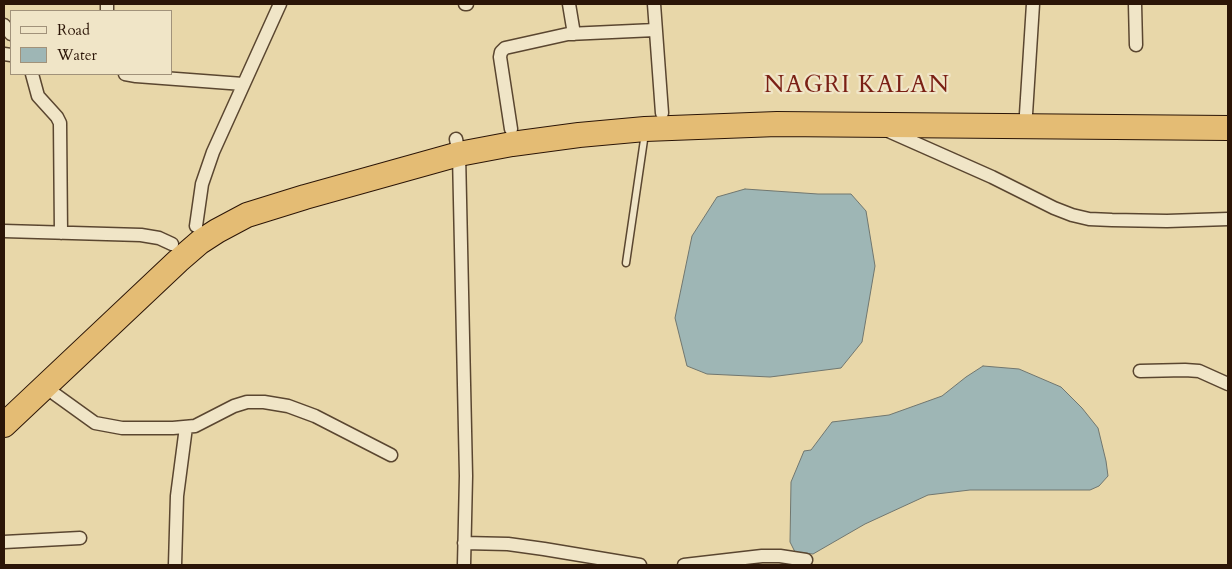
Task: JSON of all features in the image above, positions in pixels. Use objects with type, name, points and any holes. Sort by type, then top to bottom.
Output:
[{"type":"highway","points":[[4,425],[178,261],[217,230],[247,215],[511,128],[606,116],[662,113],[776,112],[1228,117]]},
{"type":"highway","points":[[4,404],[172,244],[215,213],[261,195],[458,147],[512,144],[645,129],[777,124],[1228,128]]},
{"type":"street","points":[[196,226],[202,184],[213,152],[280,4]]},
{"type":"street","points":[[569,4],[574,34]]},
{"type":"street","points":[[654,4],[662,113]]},
{"type":"street","points":[[1026,114],[1033,4]]},
{"type":"street","points":[[1135,4],[1136,45]]},
{"type":"street","points":[[511,128],[500,57],[501,52],[505,48],[574,34],[655,30]]},
{"type":"street","points":[[32,75],[38,96],[60,123],[61,233]]},
{"type":"street","points":[[130,75],[243,84]]},
{"type":"street","points":[[872,124],[992,176],[1054,208],[1072,215],[1089,219],[1121,220],[1228,219]]},
{"type":"street","points":[[458,147],[466,476],[464,565]]},
{"type":"street","points":[[4,231],[140,235],[159,238],[172,244]]},
{"type":"street","points":[[1140,370],[1199,371],[1228,384]]},
{"type":"street","points":[[46,386],[95,423],[104,426],[144,429],[195,426],[234,406],[247,402],[264,402],[288,406],[315,416],[391,455]]},
{"type":"street","points":[[175,565],[177,496],[186,427]]},
{"type":"street","points":[[4,542],[80,538]]},
{"type":"street","points":[[464,543],[508,544],[640,565]]},
{"type":"street","points":[[684,565],[762,556],[780,556],[806,560]]},
{"type":"lane","points":[[626,263],[645,129]]},
{"type":"water","points":[[745,189],[818,194],[851,194],[866,211],[875,266],[862,342],[841,368],[770,377],[707,374],[687,366],[675,318],[692,236],[717,197]]},
{"type":"water","points":[[983,366],[1019,369],[1061,387],[1082,408],[1098,428],[1106,461],[1108,476],[1099,486],[1090,490],[970,490],[928,495],[865,524],[813,554],[795,552],[790,542],[791,482],[804,451],[811,450],[832,422],[889,415],[942,396]]},
{"type":"district","name":"NAGRI KALAN","points":[[857,86]]}]
